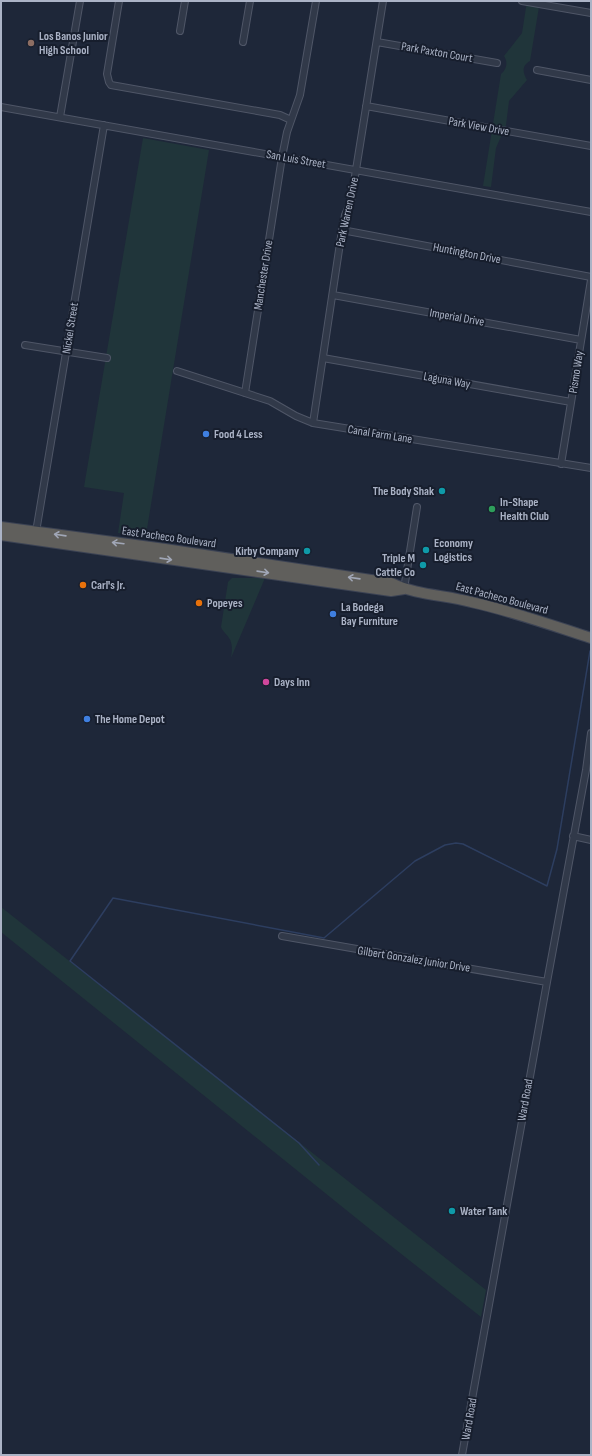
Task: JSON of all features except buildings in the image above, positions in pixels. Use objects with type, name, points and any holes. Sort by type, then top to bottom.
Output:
[{"type":"highway","name":"East Pacheco Boulevard","points":[[1,527],[165,548],[391,583],[404,589],[462,599],[495,607],[591,638]]},
{"type":"highway","name":"East Pacheco Boulevard","points":[[1,535],[391,591],[404,589]]},
{"type":"street","points":[[60,117],[80,1]]},
{"type":"street","points":[[119,1],[107,74],[107,78],[111,85],[280,115],[291,120]]},
{"type":"street","points":[[180,31],[185,1]]},
{"type":"street","points":[[243,42],[250,1]]},
{"type":"street","name":"Manchester Drive","points":[[245,393],[282,157],[291,120],[300,95],[316,1]]},
{"type":"street","name":"Park Warren Drive","points":[[313,423],[342,230],[345,215],[351,201],[383,1]]},
{"type":"street","points":[[522,1],[591,13]]},
{"type":"street","name":"Park Paxton Court","points":[[377,42],[497,63]]},
{"type":"street","points":[[537,70],[591,80]]},
{"type":"street","name":"Park View Drive","points":[[366,106],[591,146]]},
{"type":"street","name":"San Luis Street","points":[[1,107],[591,212]]},
{"type":"street","name":"Nickel Street","points":[[36,532],[104,125]]},
{"type":"street","name":"Huntington Drive","points":[[342,230],[591,277]]},
{"type":"street","name":"Pismo Way","points":[[561,464],[591,280]]},
{"type":"street","name":"Imperial Drive","points":[[333,295],[581,340]]},
{"type":"street","points":[[26,345],[107,358]]},
{"type":"street","name":"Laguna Way","points":[[323,358],[571,402]]},
{"type":"street","name":"Canal Farm Lane","points":[[177,372],[270,401],[296,416],[313,423],[591,468]]},
{"type":"street","points":[[404,589],[417,507]]},
{"type":"street","name":"Ward Road","points":[[462,1455],[591,733]]},
{"type":"street","points":[[573,836],[591,840]]},
{"type":"street","name":"Gilbert Gonzalez Junior Drive","points":[[282,936],[547,982]]},
{"type":"green space","points":[[527,1],[540,1],[530,61],[524,67],[527,80],[509,101],[506,125],[496,148],[491,187],[483,186],[501,74],[505,70],[506,65],[504,56],[522,33]]},
{"type":"green space","points":[[143,138],[209,150],[146,535],[141,537],[118,533],[124,493],[84,487]]},
{"type":"green space","points":[[232,578],[265,578],[231,658],[231,642],[221,627],[228,582]]},
{"type":"green space","points":[[1,907],[486,1290],[481,1317],[1,932]]},
{"type":"waterway","points":[[319,1165],[299,1143],[70,961],[113,898],[324,938],[415,861],[445,845],[456,843],[463,844],[547,886],[557,849],[590,651]]},
{"type":"place","name":"Los Banos Junior High School","points":[[31,43]]},
{"type":"place","name":"Food 4 Less","points":[[206,434]]},
{"type":"place","name":"The Body Shak","points":[[442,491]]},
{"type":"place","name":"In-Shape Health Club","points":[[492,509]]},
{"type":"place","name":"Economy Logistics","points":[[426,550]]},
{"type":"place","name":"Kirby Company","points":[[307,551]]},
{"type":"place","name":"Triple M Cattle Co","points":[[423,565]]},
{"type":"place","name":"Carl's Jr.","points":[[83,585]]},
{"type":"place","name":"Popeyes","points":[[199,603]]},
{"type":"place","name":"La Bodega Bay Furniture","points":[[333,614]]},
{"type":"place","name":"Days Inn","points":[[266,682]]},
{"type":"place","name":"The Home Depot","points":[[87,719]]},
{"type":"place","name":"Water Tank","points":[[452,1211]]}]
